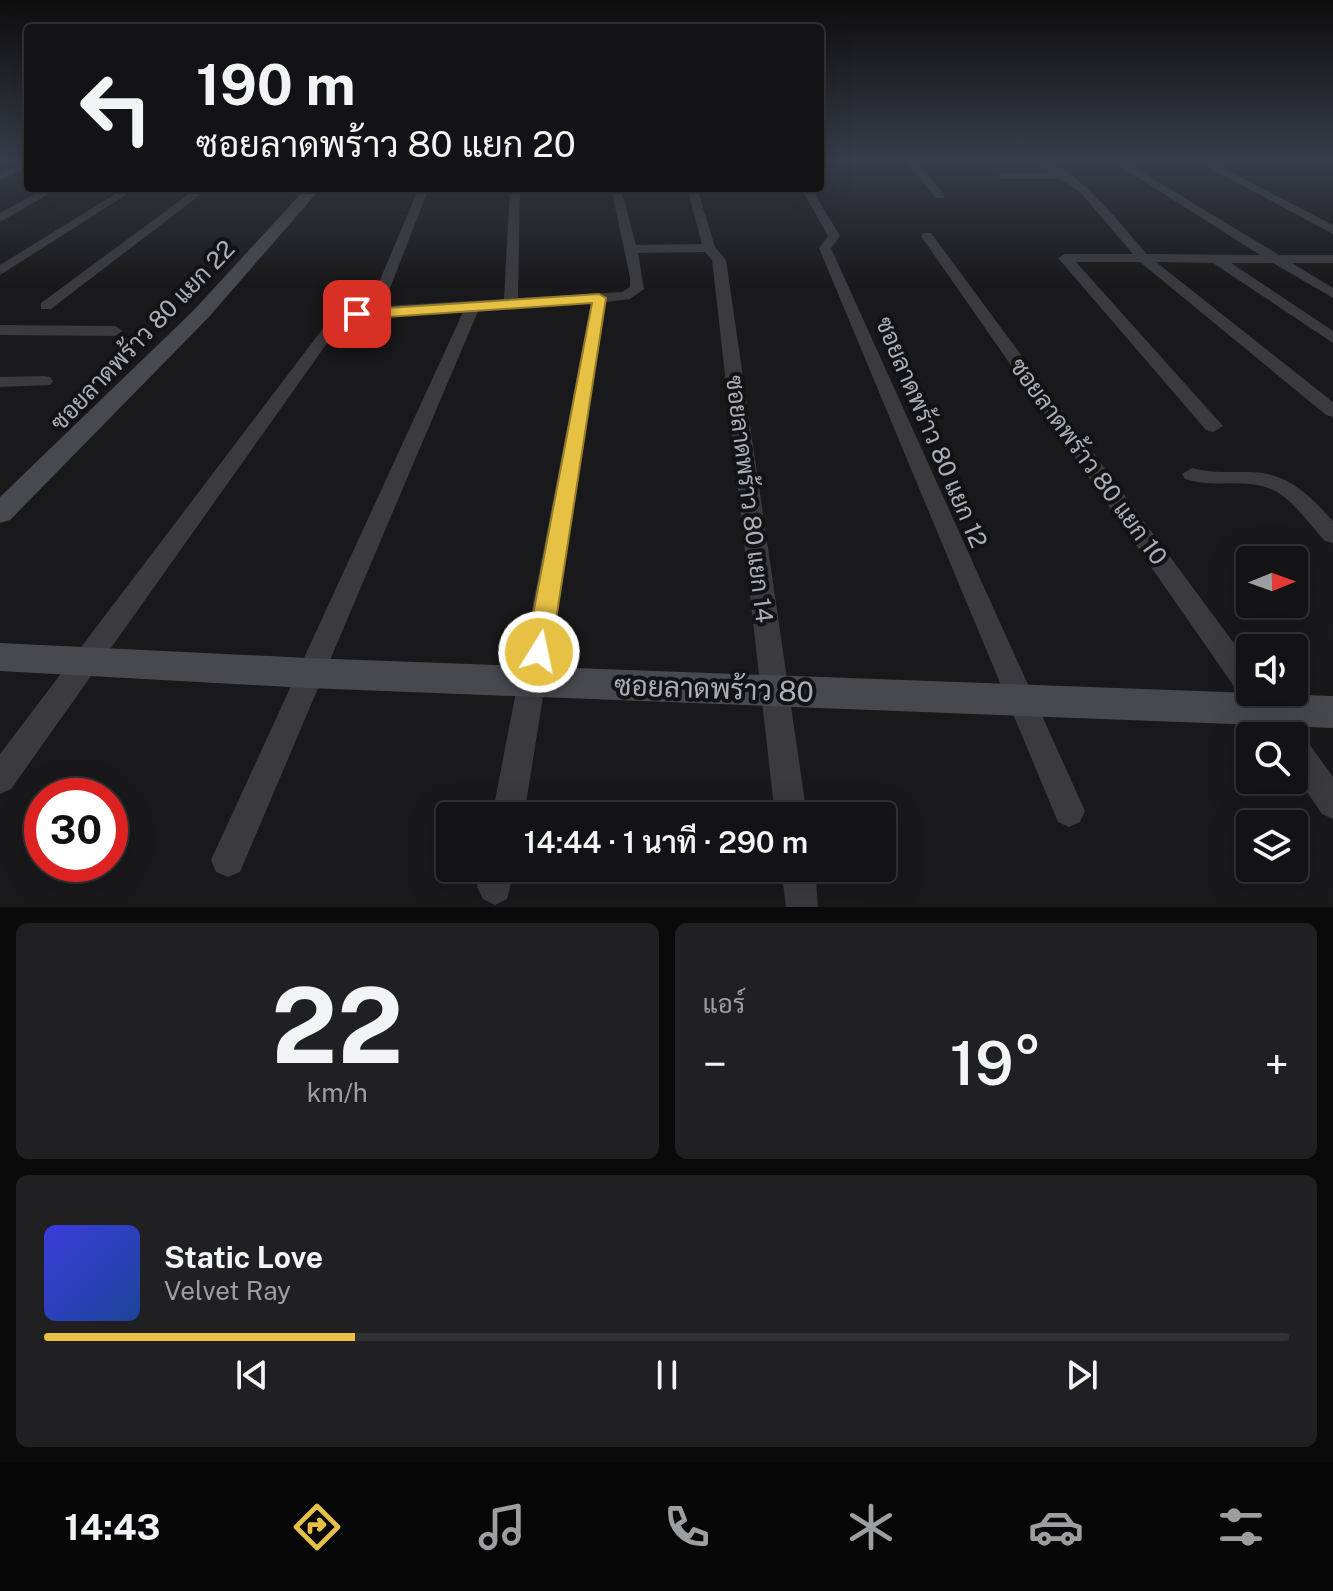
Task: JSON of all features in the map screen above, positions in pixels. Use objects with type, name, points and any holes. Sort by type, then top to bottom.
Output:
[{"type":"street","points":[[0,218],[30,201]]},
{"type":"street","points":[[0,271],[111,201]]},
{"type":"street","points":[[46,306],[186,201]]},
{"type":"street","name":"ซอยลาดพร้าว 80 แยก 22","points":[[0,513],[216,300],[302,201]]},
{"type":"street","points":[[374,311],[419,201]]},
{"type":"street","points":[[511,304],[515,201]]},
{"type":"street","points":[[0,779],[335,322],[374,311],[625,296],[637,289],[619,201]]},
{"type":"street","name":"ซอยลาดพร้าว 80 แยก 14","points":[[696,201],[709,248],[719,260],[789,802]]},
{"type":"street","name":"ซอยลาดพร้าว 80 แยก 12","points":[[814,201],[834,236],[825,248],[1021,702]]},
{"type":"street","points":[[1095,201],[1144,259],[1333,411]]},
{"type":"street","points":[[1183,201],[1333,294]]},
{"type":"street","points":[[1278,201],[1333,230]]},
{"type":"street","name":"ซอยลาดพร้าว 80 แยก 10","points":[[927,236],[1236,667]]},
{"type":"street","points":[[631,249],[709,248]]},
{"type":"street","points":[[1213,426],[1065,258],[1333,259]]},
{"type":"street","points":[[1217,259],[1333,338]]},
{"type":"street","points":[[511,802],[599,298]]},
{"type":"street","points":[[228,860],[308,673],[473,306]]},
{"type":"street","points":[[0,330],[115,331]]},
{"type":"street","points":[[0,382],[44,381]]},
{"type":"street","points":[[1192,474],[1209,479],[1263,479],[1275,482],[1286,488],[1333,535]]},
{"type":"street","name":"ซอยลาดพร้าว 80","points":[[0,657],[308,673],[1021,702],[1236,706]]},
{"type":"street","points":[[1021,702],[1069,811]]},
{"type":"street","name":"ซอยลาดพร้าว 80","points":[[1264,706],[1333,712]]},
{"type":"street","points":[[1308,768],[1333,803]]},
{"type":"street","points":[[800,882],[802,903]]},
{"type":"route","points":[[357,314],[599,298],[539,652]]}]
